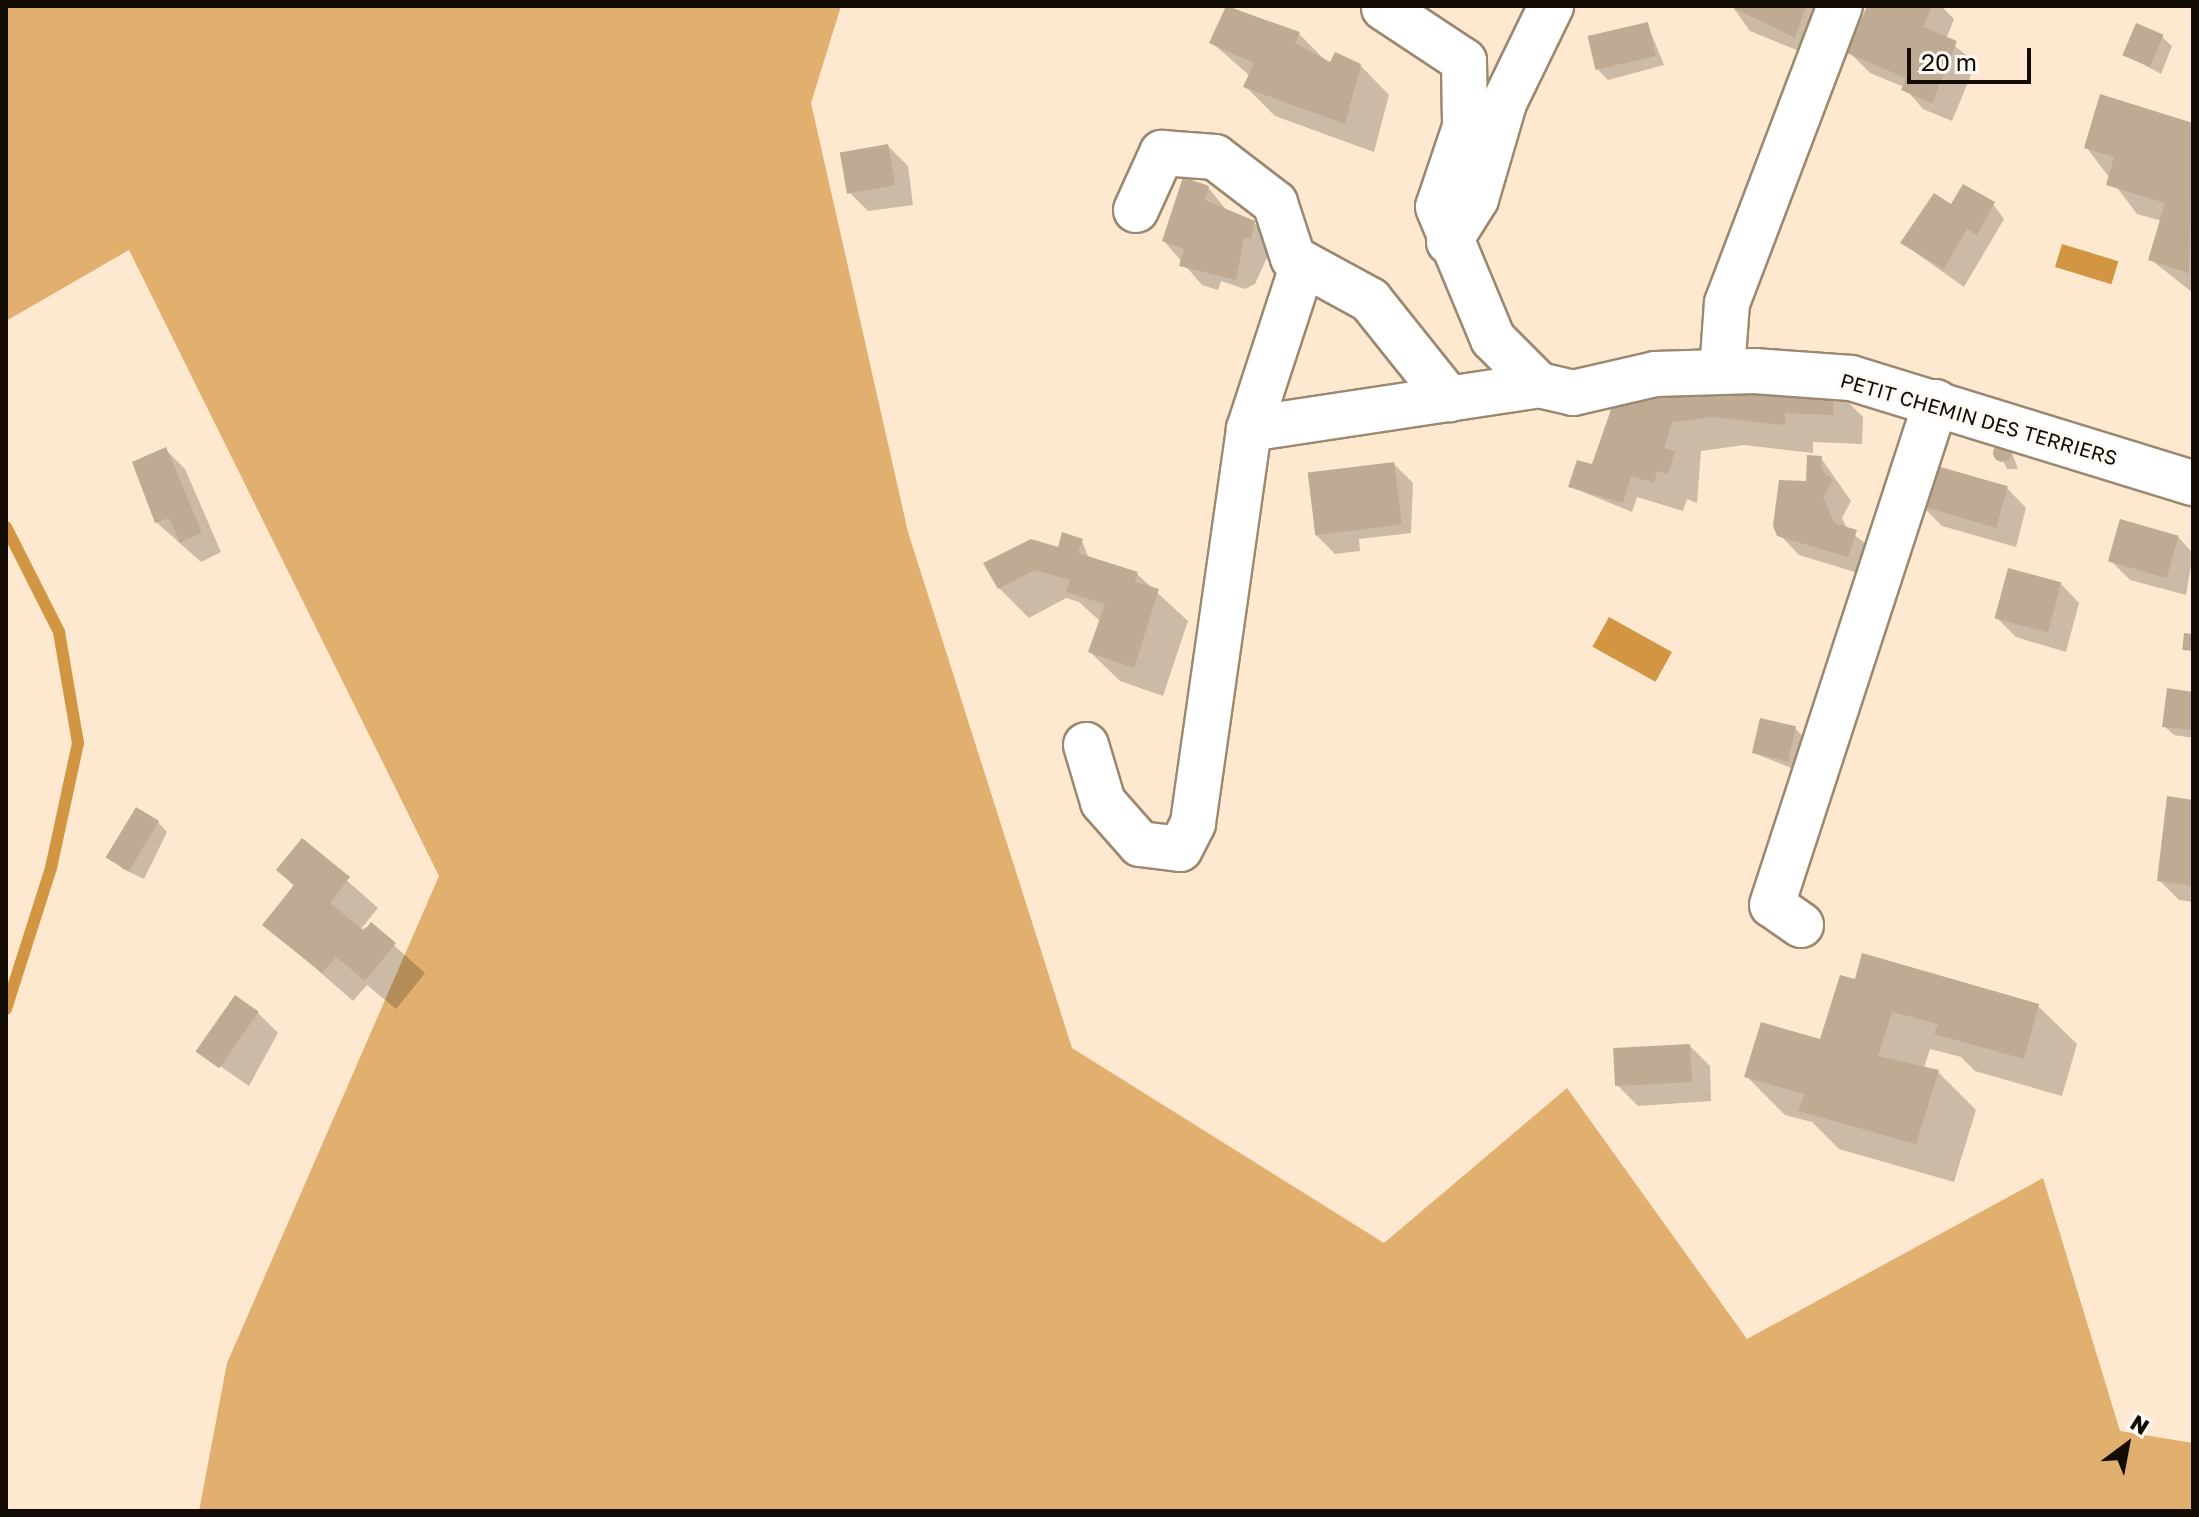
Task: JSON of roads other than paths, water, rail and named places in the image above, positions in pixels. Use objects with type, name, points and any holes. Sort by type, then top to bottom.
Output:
[{"type":"street","points":[[1449,242],[1476,199],[1504,103],[1551,6]]},
{"type":"street","points":[[1722,371],[1727,303],[1840,6]]},
{"type":"street","points":[[1384,8],[1464,61],[1465,127],[1438,207],[1449,242],[1493,339],[1556,389]]},
{"type":"street","points":[[1136,210],[1162,153],[1215,157],[1275,203],[1293,258],[1370,300],[1449,399]]},
{"type":"street","points":[[1086,745],[1103,802],[1140,844],[1180,849],[1193,823],[1249,429],[1303,264]]},
{"type":"street","name":"PETIT CHEMIN DES TERRIERS","points":[[1249,429],[1449,399],[1556,389],[1655,374],[1722,371],[1851,378],[2193,483]]},
{"type":"street","points":[[1801,925],[1772,905],[1936,402]]},
{"type":"waterway","points":[[6,527],[59,632],[78,743],[51,868],[6,1009]]}]
